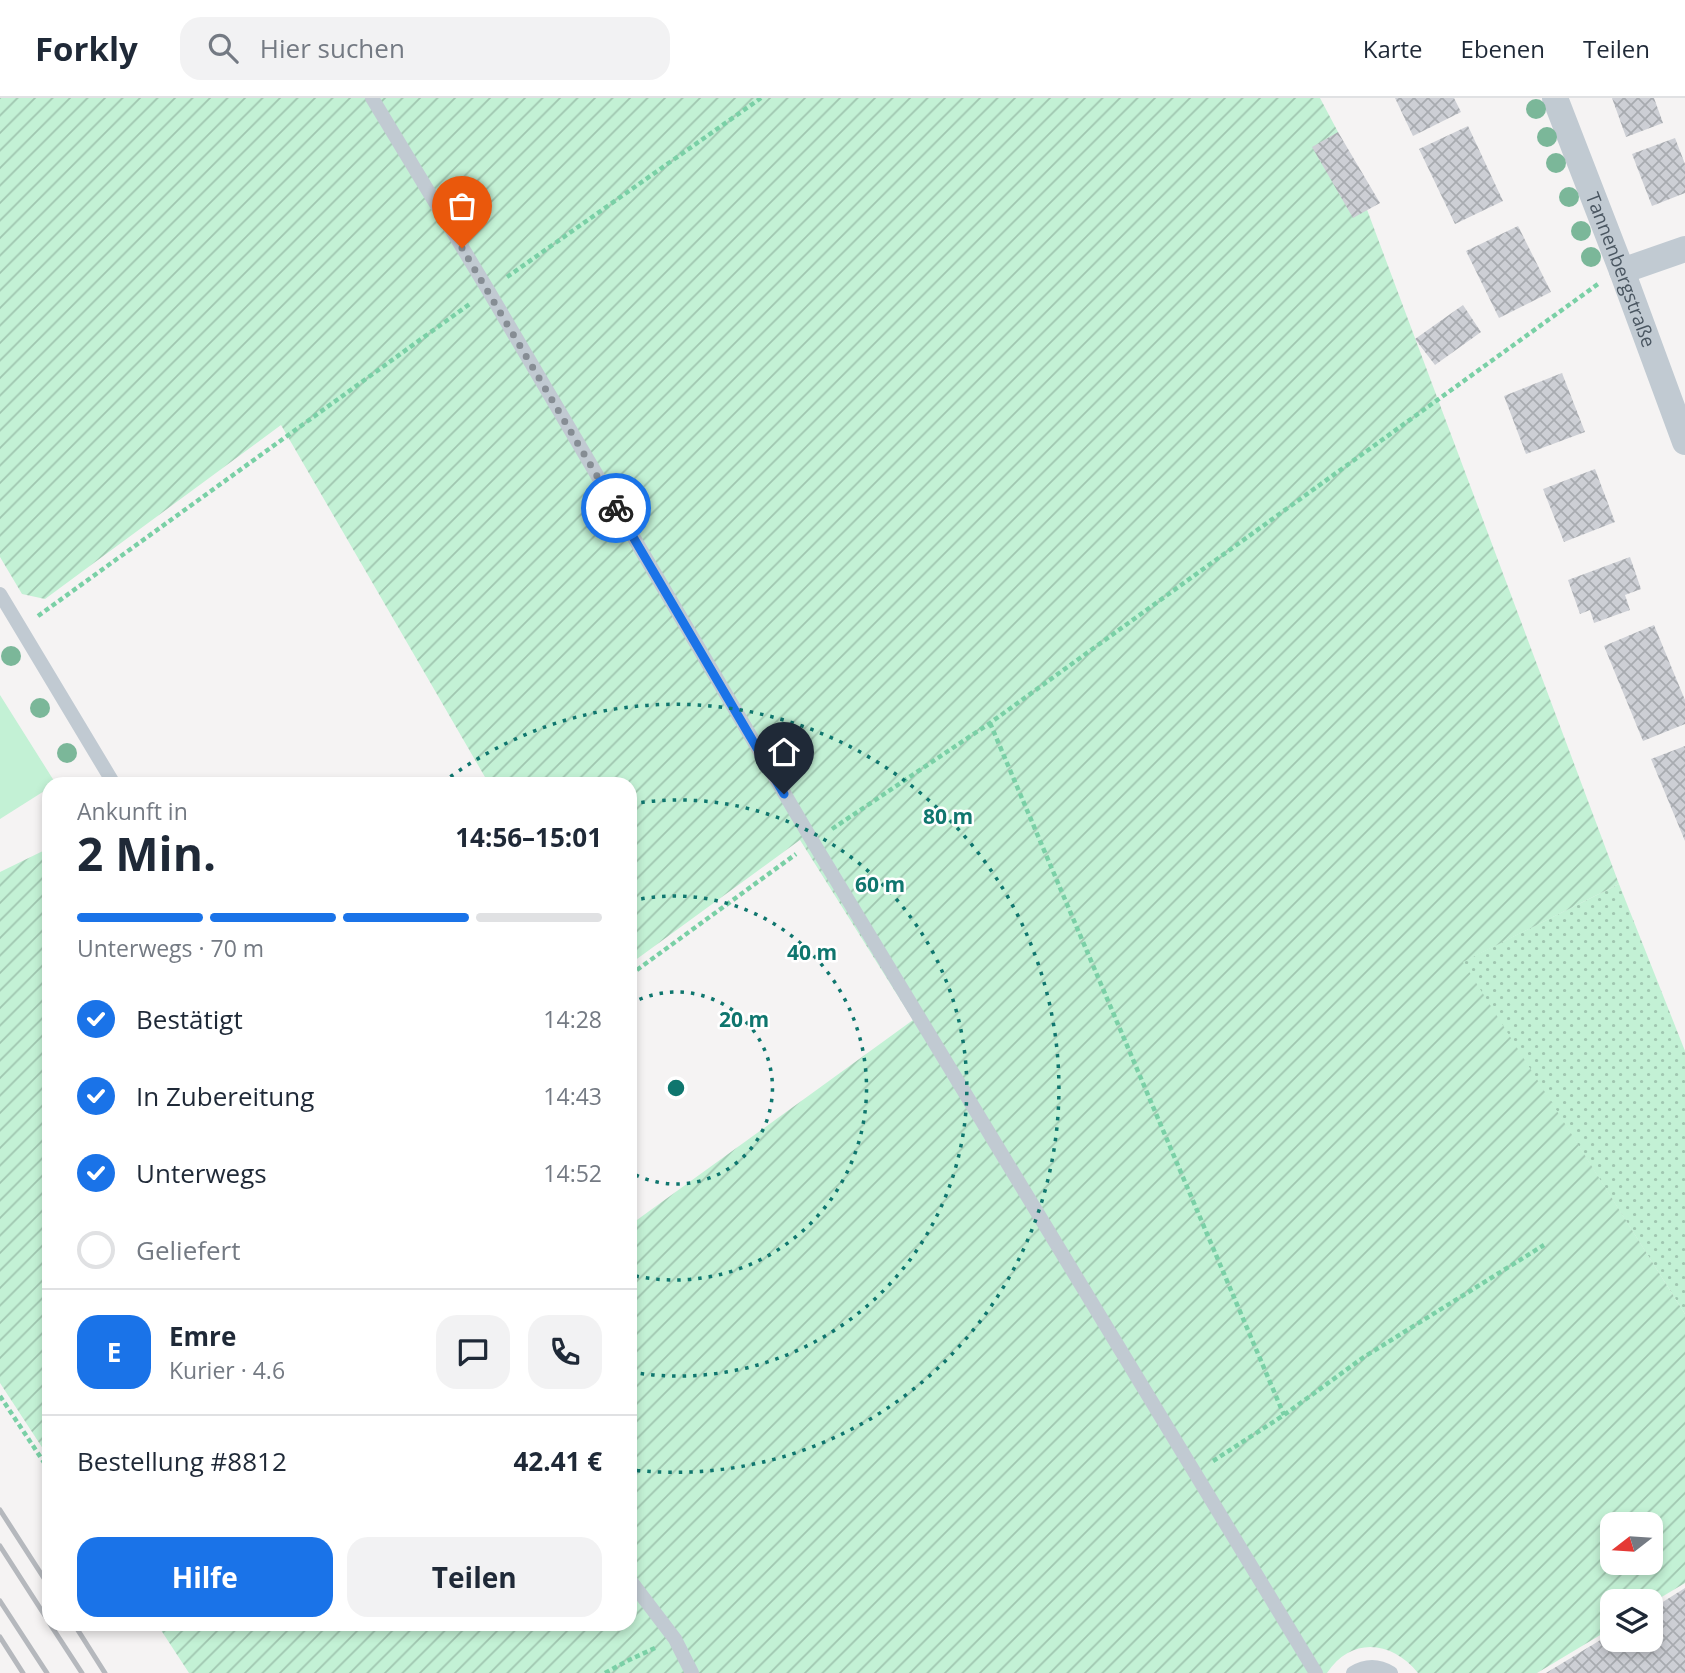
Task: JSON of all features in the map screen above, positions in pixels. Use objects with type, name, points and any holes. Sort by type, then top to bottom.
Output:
[{"type":"street","name":"Tannenbergstraße","points":[[1555,98],[1685,442]]},
{"type":"street","points":[[1622,271],[1685,249]]},
{"type":"lane","points":[[372,98],[813,842],[1314,1670]]},
{"type":"lane","points":[[0,594],[110,777]]},
{"type":"lane","points":[[637,1589],[675,1639],[692,1673]]},
{"type":"lane","points":[[1353,1673],[1368,1667],[1378,1667],[1391,1673]]},
{"type":"path","points":[[21,628],[488,290],[761,98]]},
{"type":"path","points":[[637,970],[813,842],[990,723],[1594,286],[1622,271]]},
{"type":"path","points":[[990,723],[1284,1415]]},
{"type":"path","points":[[1195,1473],[1284,1415],[1364,1357],[1544,1245]]},
{"type":"path","points":[[0,1395],[42,1459]]},
{"type":"path","points":[[605,1673],[675,1639]]},
{"type":"green space","points":[[0,98],[1320,98],[1338,132],[1619,884],[1463,962],[1685,1314],[1685,1583],[1663,1596],[1663,1589],[1600,1589],[1600,1635],[1537,1673],[1418,1673],[1396,1654],[1372,1647],[1348,1653],[1327,1673],[189,1673],[162,1631],[637,1631],[637,1220],[913,1020],[800,840],[637,959],[637,777],[485,777],[281,425],[45,599],[22,594],[0,557]]},
{"type":"green space","points":[[0,695],[52,777],[42,777],[42,792],[0,819]]},
{"type":"green space","points":[[42,851],[42,1447],[0,1383],[0,872]]},
{"type":"green space","points":[[1619,884],[1685,1051],[1685,1314],[1462,962]]},
{"type":"building","points":[[1395,98],[1454,98],[1461,112],[1413,136]]},
{"type":"building","points":[[1612,98],[1654,98],[1663,123],[1626,137]]},
{"type":"building","points":[[1468,126],[1503,201],[1455,224],[1419,149]]},
{"type":"building","points":[[1338,132],[1380,203],[1353,218],[1312,147]]},
{"type":"building","points":[[1675,138],[1685,164],[1685,193],[1652,206],[1632,154]]},
{"type":"building","points":[[1518,226],[1551,292],[1499,318],[1466,251]]},
{"type":"building","points":[[1463,305],[1481,332],[1435,365],[1415,339]]},
{"type":"building","points":[[1562,373],[1585,432],[1526,454],[1504,396]]},
{"type":"building","points":[[1595,469],[1615,522],[1564,542],[1543,489]]},
{"type":"building","points":[[1630,557],[1641,589],[1625,595],[1630,610],[1594,623],[1590,610],[1580,614],[1568,580]]},
{"type":"building","points":[[1654,625],[1685,700],[1685,724],[1643,741],[1604,646]]},
{"type":"building","points":[[1685,746],[1685,841],[1651,759]]},
{"type":"building","points":[[1685,1588],[1685,1673],[1546,1673],[1600,1640],[1600,1652],[1663,1652],[1663,1602]]},
{"type":"railway","points":[[0,1510],[42,1575]]},
{"type":"railway","points":[[0,1546],[42,1611]]},
{"type":"railway","points":[[0,1601],[47,1673]]},
{"type":"railway","points":[[55,1631],[82,1673]]},
{"type":"railway","points":[[78,1631],[105,1673]]},
{"type":"railway","points":[[0,1637],[23,1673]]},
{"type":"way so far","points":[[462,248],[616,508]]},
{"type":"route","points":[[616,508],[784,794]]}]
